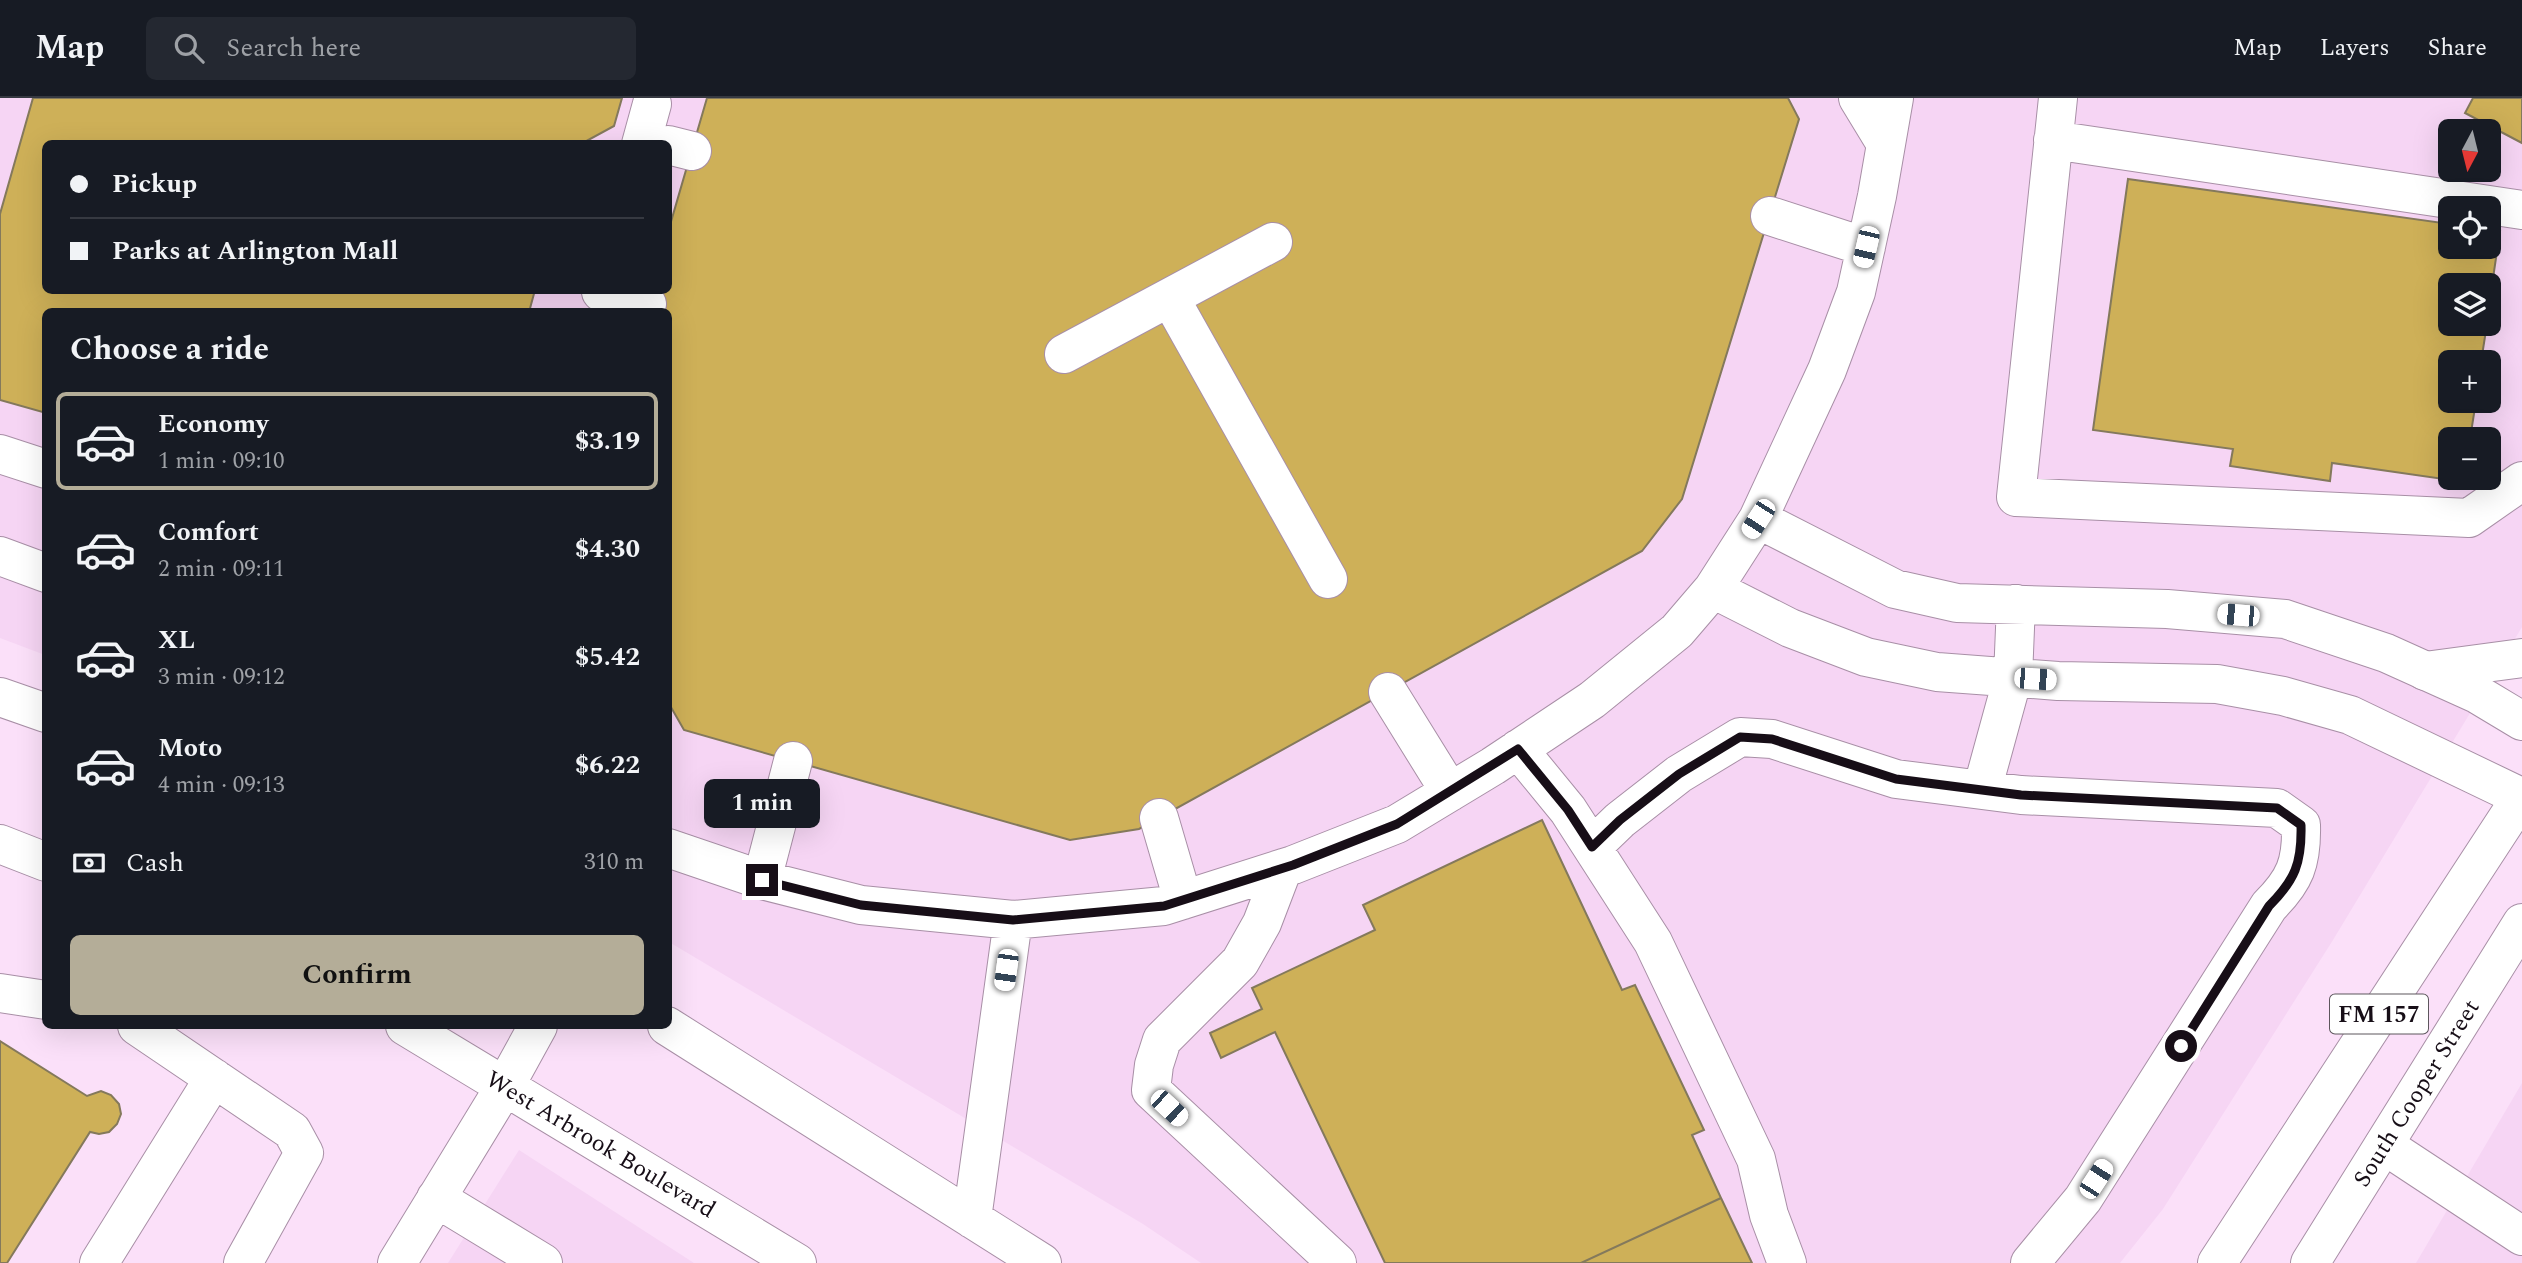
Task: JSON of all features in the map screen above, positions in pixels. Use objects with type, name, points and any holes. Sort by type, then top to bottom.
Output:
[{"type":"street","points":[[1858,98],[1886,144]]},
{"type":"street","points":[[672,829],[680,852],[762,880],[861,905],[1013,920],[1164,906],[1283,868],[1397,824],[1592,700],[1677,631],[1713,589],[1758,519],[1827,370],[1856,292],[1894,98]]},
{"type":"street","points":[[2058,98],[2016,497],[2469,518],[2522,481]]},
{"type":"street","points":[[2053,140],[2522,210]]},
{"type":"street","points":[[1770,216],[1866,247]]},
{"type":"street","points":[[1064,354],[1273,242]]},
{"type":"street","points":[[600,298],[647,304]]},
{"type":"street","points":[[1170,298],[1328,579]]},
{"type":"street","points":[[0,454],[42,468]]},
{"type":"street","points":[[1758,519],[1895,589],[1958,603],[2167,609],[2285,619],[2386,653],[2477,694],[2522,721]]},
{"type":"street","points":[[0,556],[42,572]]},
{"type":"street","points":[[1713,589],[1790,628],[1866,657],[1937,671],[2058,681],[2217,684],[2283,696],[2350,715],[2522,797]]},
{"type":"street","points":[[1982,790],[2013,677],[2016,604]]},
{"type":"street","points":[[2425,671],[2522,658]]},
{"type":"street","points":[[1388,692],[1450,792]]},
{"type":"street","points":[[0,697],[42,712]]},
{"type":"street","points":[[1592,847],[1620,820],[1679,774],[1740,737],[1772,739],[1896,779],[2021,795],[2277,808],[2301,825],[2302,853],[2287,887],[2269,906],[2083,1199],[2030,1263]]},
{"type":"street","points":[[1518,749],[1568,810],[1653,942],[1756,1158],[1769,1215],[1787,1263]]},
{"type":"street","points":[[762,880],[793,761]]},
{"type":"street","name":"FM 157","points":[[2217,1263],[2522,797]]},
{"type":"street","points":[[1159,818],[1183,900]]},
{"type":"street","points":[[0,844],[42,860]]},
{"type":"street","points":[[1283,868],[1262,923],[1240,962],[1162,1040],[1150,1090],[1337,1263]]},
{"type":"street","points":[[972,1219],[1013,920]]},
{"type":"street","name":"South Cooper Street","points":[[2310,1263],[2522,923]]},
{"type":"street","points":[[0,993],[42,999]]},
{"type":"street","points":[[141,1029],[292,1130],[304,1153],[243,1263]]},
{"type":"street","name":"West Arbrook Boulevard","points":[[410,1029],[797,1263]]},
{"type":"street","points":[[397,1263],[505,1086],[536,1029]]},
{"type":"street","points":[[672,1029],[1042,1263]]},
{"type":"street","points":[[99,1263],[214,1078]]},
{"type":"street","points":[[2384,1145],[2522,1236]]},
{"type":"street","points":[[436,1198],[543,1263]]},
{"type":"street","points":[[2516,1263],[2522,1253]]},
{"type":"shaded area","points":[[0,98],[2522,98],[2522,627],[2333,940],[2163,1209],[2120,1263],[1201,1263],[1143,1224],[672,944],[672,308],[42,308],[42,654],[0,638]]},
{"type":"shaded area","points":[[2522,1083],[2522,1263],[2416,1263]]},
{"type":"shaded area","points":[[519,1150],[694,1263],[448,1263]]},
{"type":"building","points":[[33,98],[622,98],[614,126],[588,140],[42,140],[42,294],[534,294],[530,308],[42,308],[42,412],[0,400],[0,214]]},
{"type":"building","points":[[707,98],[1788,98],[1799,119],[1682,499],[1642,551],[1139,829],[1070,840],[684,730],[672,709],[672,308],[646,308],[650,294],[672,294],[672,218]]},
{"type":"building","points":[[2473,98],[2522,98],[2522,143],[2501,132],[2501,119],[2476,119],[2465,113]]},
{"type":"building","points":[[2128,179],[2438,222],[2438,259],[2496,259],[2494,273],[2438,273],[2438,336],[2485,336],[2483,350],[2438,350],[2438,413],[2474,413],[2472,427],[2438,427],[2438,478],[2332,463],[2330,481],[2230,466],[2233,449],[2093,430]]},
{"type":"building","points":[[1542,820],[1622,990],[1635,985],[1704,1130],[1692,1135],[1721,1198],[1581,1263],[1385,1263],[1275,1032],[1221,1058],[1210,1033],[1262,1009],[1252,988],[1375,930],[1363,905]]},
{"type":"building","points":[[0,1041],[87,1096],[101,1091],[111,1095],[119,1104],[121,1114],[117,1124],[109,1132],[90,1132],[7,1263],[0,1263]]},
{"type":"building","points":[[1721,1198],[1752,1263],[1581,1263]]},
{"type":"route","points":[[762,880],[861,905],[1013,920],[1164,906],[1293,865],[1397,824],[1518,749],[1568,810],[1592,847],[1620,820],[1699,761],[1740,737],[1772,739],[1896,779],[2021,795],[2277,808],[2301,825],[2302,853],[2287,887],[2269,906],[2181,1046]]}]
